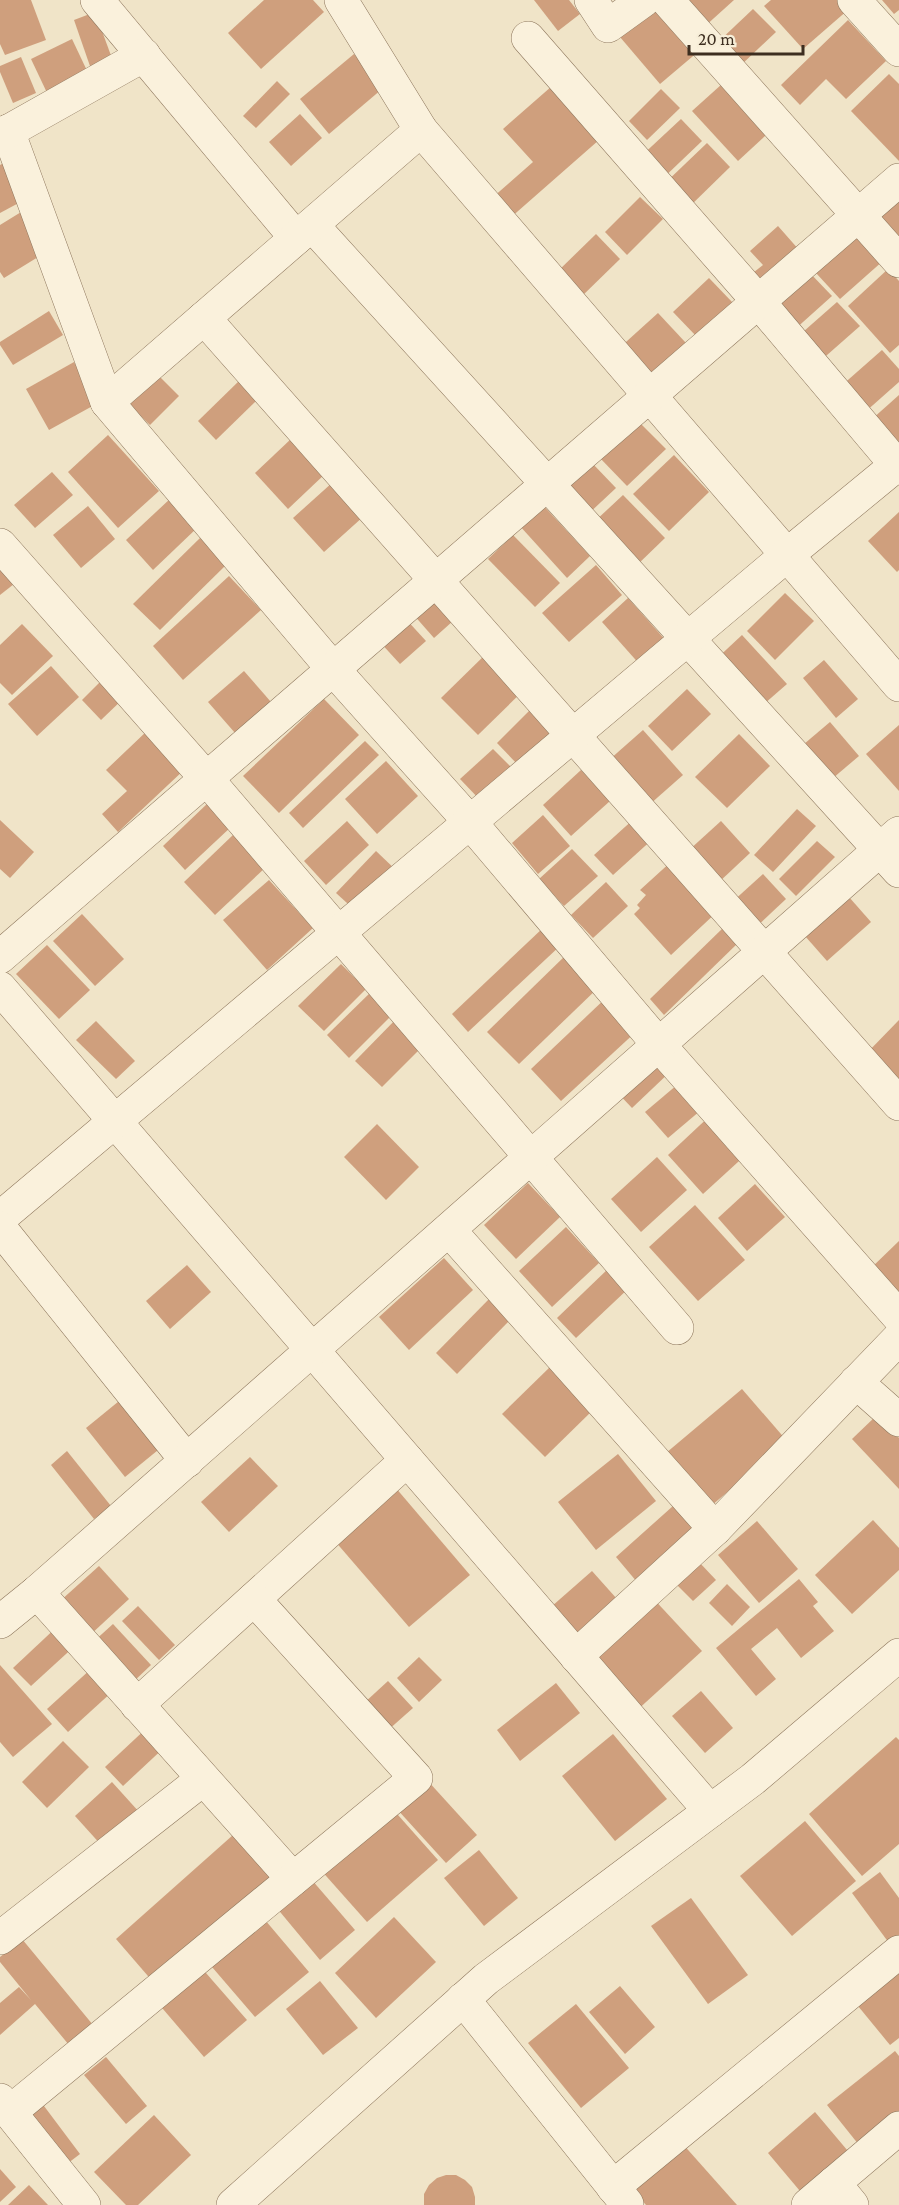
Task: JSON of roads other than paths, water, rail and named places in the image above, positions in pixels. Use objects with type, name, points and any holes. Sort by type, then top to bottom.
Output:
[{"type":"street","points":[[0,1622],[187,1461],[764,952],[892,851],[688,638],[547,483],[304,232],[97,0]]},
{"type":"street","points":[[343,0],[421,130],[899,685]]},
{"type":"street","points":[[591,0],[608,26],[644,0]]},
{"type":"street","points":[[667,0],[899,261]]},
{"type":"street","points":[[854,0],[899,50]]},
{"type":"street","points":[[0,1218],[688,638],[898,465],[528,38]]},
{"type":"street","points":[[144,55],[4,134],[107,402],[333,669],[470,822],[659,1045],[899,1317]]},
{"type":"street","points":[[107,402],[421,130]]},
{"type":"street","points":[[0,957],[899,180]]},
{"type":"street","points":[[204,318],[899,1104]]},
{"type":"street","points":[[0,545],[206,778],[677,1328]]},
{"type":"street","points":[[0,988],[710,1811]]},
{"type":"street","points":[[0,1228],[187,1461]]},
{"type":"street","points":[[449,1230],[715,1529]]},
{"type":"street","points":[[576,1656],[715,1529],[899,1338]]},
{"type":"street","points":[[856,1382],[899,1420]]},
{"type":"street","points":[[137,1705],[407,1460]]},
{"type":"street","points":[[37,1592],[292,1879]]},
{"type":"street","points":[[84,2205],[5,2106],[416,1778],[254,1599]]},
{"type":"street","points":[[233,2205],[486,1979],[893,1673]]},
{"type":"street","points":[[0,1938],[203,1779]]},
{"type":"street","points":[[463,1999],[621,2196],[899,1952]]},
{"type":"street","points":[[808,2205],[843,2194],[899,2128]]}]
